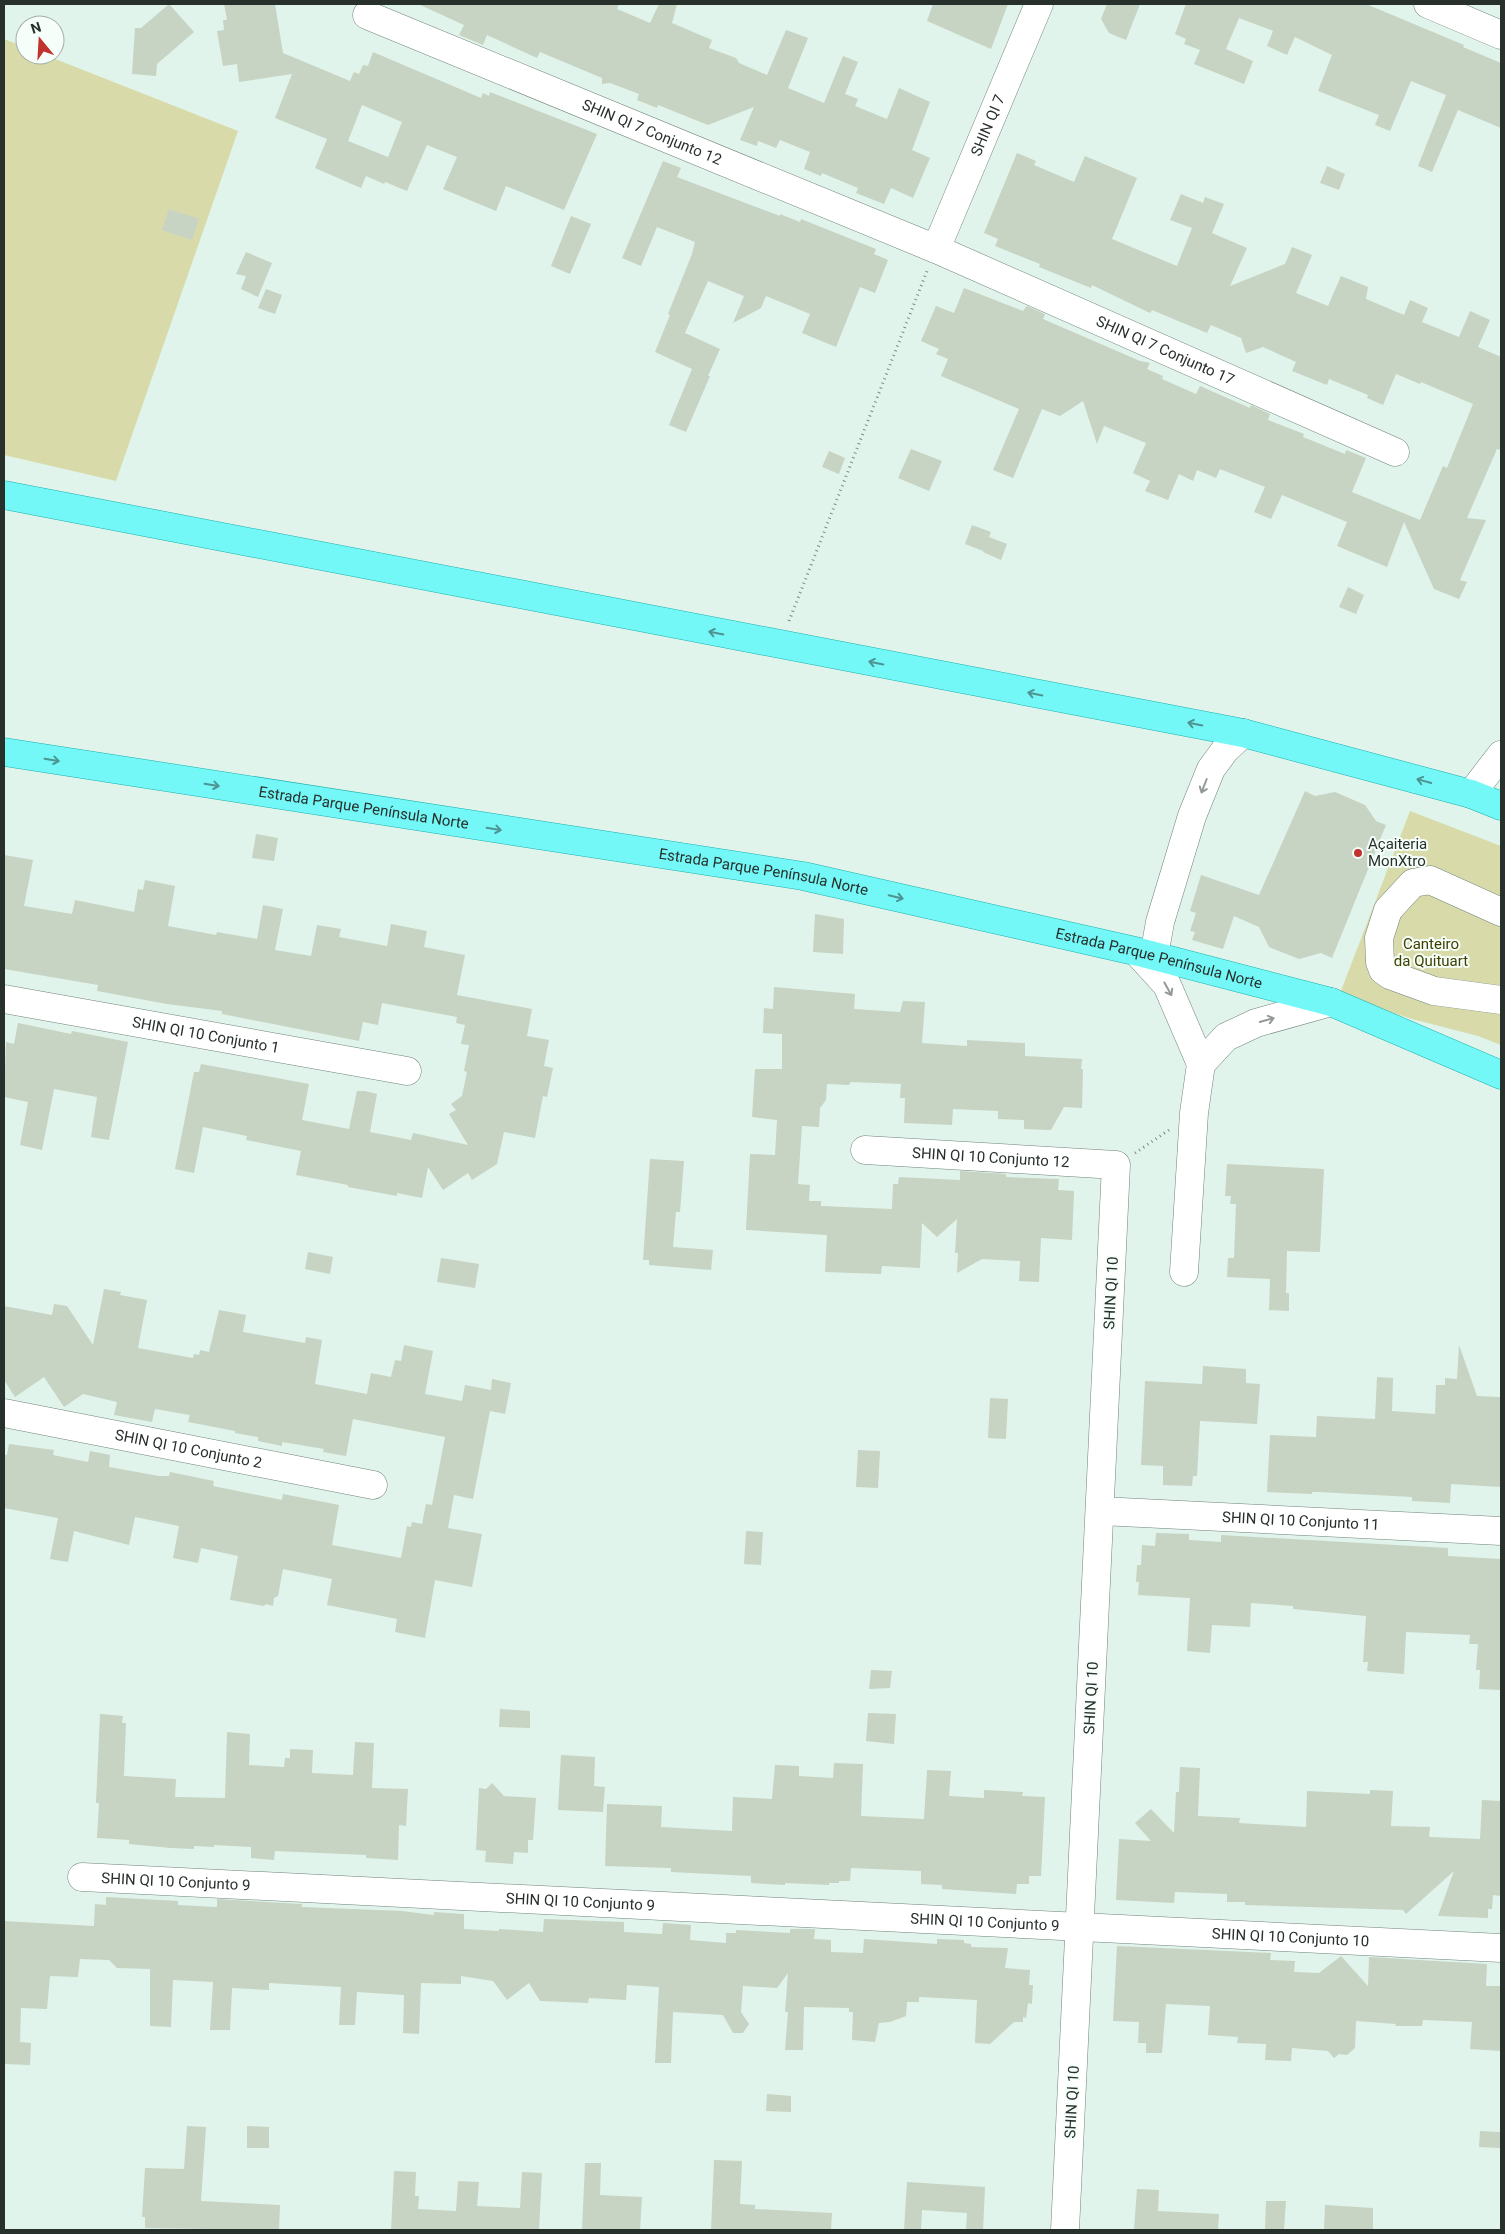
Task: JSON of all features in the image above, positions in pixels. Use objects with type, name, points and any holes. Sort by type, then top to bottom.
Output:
[{"type":"main road","points":[[4,495],[1243,733],[1489,801]]},
{"type":"main road","name":"Estrada Parque Península Norte","points":[[4,752],[803,876],[1146,954],[1331,1002],[1501,1075]]},
{"type":"street","name":"SHIN QI 7","points":[[936,249],[1039,4]]},
{"type":"street","points":[[1428,4],[1501,35]]},
{"type":"street","name":"SHIN QI 7 Conjunto 12","points":[[367,15],[936,249]]},
{"type":"street","name":"SHIN QI 7 Conjunto 17","points":[[936,249],[1395,452]]},
{"type":"street","points":[[1184,1272],[1194,1113],[1201,1064],[1167,985],[1146,954],[1160,922],[1192,816],[1211,769],[1224,750],[1243,733]]},
{"type":"street","points":[[1489,801],[1501,755]]},
{"type":"street","points":[[1489,801],[1501,774]]},
{"type":"street","points":[[1501,912],[1430,880],[1421,880],[1408,888],[1388,910],[1379,938],[1380,962],[1383,970],[1390,975],[1434,992],[1501,1000]]},
{"type":"street","name":"SHIN QI 10 Conjunto 1","points":[[4,998],[407,1071]]},
{"type":"street","points":[[1201,1064],[1226,1037],[1256,1023],[1331,1002]]},
{"type":"street","name":"SHIN QI 10 Conjunto 12","points":[[865,1150],[1116,1165]]},
{"type":"street","name":"SHIN QI 10","points":[[1065,2230],[1101,1511],[1116,1165]]},
{"type":"street","name":"SHIN QI 10 Conjunto 2","points":[[4,1413],[373,1485]]},
{"type":"street","name":"SHIN QI 10 Conjunto 11","points":[[1101,1511],[1501,1531]]},
{"type":"street","name":"SHIN QI 10 Conjunto 9","points":[[82,1877],[1079,1927]]},
{"type":"street","name":"SHIN QI 10 Conjunto 10","points":[[1079,1927],[1501,1948]]},
{"type":"path","points":[[780,645],[936,249]]},
{"type":"path","points":[[1116,1165],[1194,1113]]},
{"type":"green space","points":[[4,39],[15,43],[15,65],[65,65],[65,63],[238,131],[116,481],[4,455]]},
{"type":"green space","name":"Canteiro da Quituart","points":[[1410,811],[1501,846],[1501,1045],[1478,1036],[1412,1019],[1339,996]]},
{"type":"building","points":[[169,4],[194,32],[157,64],[156,76],[132,74],[135,28],[141,28]]},
{"type":"building","points":[[224,4],[275,4],[283,53],[350,81],[354,72],[359,74],[363,65],[368,66],[373,52],[481,98],[483,93],[489,96],[490,92],[597,134],[564,210],[506,186],[496,211],[443,189],[457,157],[427,145],[407,191],[366,176],[361,188],[315,168],[327,139],[275,118],[292,74],[239,82],[237,64],[223,66],[217,31],[224,30],[223,20],[227,20]],"holes":[[[362,105],[402,122],[388,157],[348,141]]]},
{"type":"building","points":[[418,4],[619,4],[617,9],[650,23],[659,4],[677,4],[672,23],[712,40],[709,48],[736,58],[739,63],[767,75],[786,30],[808,38],[788,88],[824,103],[843,56],[858,62],[845,94],[858,99],[855,106],[887,119],[899,88],[930,102],[912,150],[930,158],[913,198],[891,188],[884,204],[856,193],[858,188],[822,173],[821,176],[804,169],[810,152],[780,140],[776,148],[758,141],[757,146],[740,140],[754,107],[708,125],[658,105],[657,108],[637,100],[639,94],[610,83],[602,84],[602,78],[540,52],[537,58],[487,35],[483,45],[459,35],[464,25]]},
{"type":"building","points":[[933,4],[1008,4],[991,49],[927,21]]},
{"type":"building","points":[[1107,4],[1140,4],[1126,40],[1109,33],[1101,19]]},
{"type":"building","points":[[1186,4],[1366,4],[1464,45],[1463,47],[1501,63],[1501,128],[1458,110],[1432,172],[1418,166],[1446,95],[1411,81],[1390,131],[1375,125],[1379,115],[1318,91],[1332,55],[1295,37],[1287,55],[1267,46],[1273,31],[1239,18],[1226,49],[1253,61],[1244,84],[1194,64],[1200,50],[1184,44],[1186,39],[1175,34]]},
{"type":"building","points":[[1017,153],[1036,161],[1034,165],[1074,182],[1085,156],[1137,178],[1112,239],[1177,266],[1192,228],[1170,220],[1181,194],[1203,203],[1205,197],[1224,204],[1212,233],[1247,248],[1230,286],[1285,264],[1292,247],[1312,255],[1296,293],[1328,306],[1341,276],[1368,287],[1366,299],[1404,315],[1410,300],[1428,308],[1422,322],[1459,337],[1470,311],[1490,320],[1478,347],[1501,357],[1501,450],[1497,449],[1467,518],[1486,520],[1460,580],[1467,582],[1459,599],[1434,589],[1404,522],[1387,567],[1337,546],[1347,522],[1282,495],[1271,519],[1254,512],[1265,487],[1220,469],[1216,478],[1197,470],[1193,481],[1179,474],[1168,500],[1145,491],[1150,481],[1133,473],[1146,443],[1104,426],[1097,444],[1083,401],[1060,416],[1042,409],[1013,478],[993,470],[1019,409],[941,376],[948,359],[936,354],[939,349],[921,341],[936,306],[954,313],[964,288],[1023,311],[1027,306],[1045,314],[1043,319],[1140,361],[1150,363],[1147,369],[1163,376],[1162,379],[1196,394],[1200,386],[1250,408],[1251,405],[1270,414],[1268,420],[1304,434],[1303,437],[1345,454],[1346,450],[1366,458],[1352,492],[1420,520],[1443,466],[1447,468],[1473,404],[1421,382],[1420,384],[1396,374],[1383,405],[1367,398],[1368,395],[1329,379],[1327,385],[1292,371],[1296,362],[1263,347],[1246,353],[1241,338],[1211,325],[1207,333],[1152,310],[1150,313],[1092,285],[1091,288],[1039,267],[1040,264],[995,246],[998,239],[984,233]]},
{"type":"building","points":[[663,161],[681,168],[677,177],[780,216],[780,214],[800,222],[801,219],[876,249],[874,254],[888,260],[875,293],[860,287],[836,347],[802,333],[810,314],[766,296],[761,308],[733,323],[744,296],[708,281],[685,333],[720,349],[686,432],[669,425],[692,369],[655,352],[695,242],[657,227],[641,266],[622,258]]},
{"type":"building","points":[[1327,166],[1345,174],[1339,190],[1320,183]]},
{"type":"building","points":[[169,209],[199,219],[192,240],[162,230]]},
{"type":"building","points":[[571,216],[591,224],[570,274],[551,266]]},
{"type":"building","points":[[246,252],[272,263],[258,297],[241,289],[246,276],[236,274]]},
{"type":"building","points":[[266,289],[282,295],[275,314],[258,308]]},
{"type":"building","points":[[911,449],[942,461],[929,491],[898,478]]},
{"type":"building","points":[[829,451],[845,458],[839,474],[822,467]]},
{"type":"building","points":[[972,525],[991,532],[989,537],[1007,544],[1001,560],[983,552],[984,548],[983,551],[965,544]]},
{"type":"building","points":[[1348,587],[1364,595],[1356,614],[1339,607]]},
{"type":"building","points":[[1305,791],[1315,796],[1335,792],[1365,805],[1376,821],[1386,825],[1332,958],[1321,953],[1299,959],[1269,947],[1259,927],[1234,916],[1223,949],[1192,940],[1195,932],[1190,931],[1196,913],[1190,911],[1201,875],[1259,895]]},
{"type":"building","points":[[256,834],[278,838],[274,861],[252,858]]},
{"type":"building","points":[[4,855],[33,860],[24,906],[72,914],[75,900],[134,912],[138,889],[143,890],[145,880],[175,886],[168,926],[216,935],[217,932],[257,939],[263,905],[283,909],[275,950],[311,956],[317,925],[341,929],[339,937],[387,946],[391,924],[427,931],[424,947],[465,955],[457,995],[532,1009],[527,1036],[549,1040],[544,1066],[553,1068],[547,1097],[543,1096],[535,1138],[504,1132],[497,1164],[472,1180],[468,1173],[443,1190],[428,1167],[422,1198],[397,1193],[397,1196],[296,1175],[301,1151],[246,1140],[247,1136],[203,1127],[194,1173],[175,1169],[194,1072],[199,1072],[201,1064],[309,1084],[302,1120],[349,1129],[357,1091],[365,1091],[377,1094],[370,1132],[411,1140],[413,1133],[468,1145],[449,1114],[456,1110],[451,1104],[462,1096],[467,1072],[464,1071],[469,1045],[461,1044],[465,1025],[456,1023],[457,1017],[382,1003],[378,1025],[363,1022],[359,1041],[222,1014],[222,1011],[167,1004],[97,991],[98,985],[4,969]]},
{"type":"building","points":[[815,914],[844,919],[843,954],[813,952]]},
{"type":"building","points":[[774,987],[855,994],[854,1009],[900,1012],[903,1001],[925,1002],[922,1043],[967,1046],[967,1040],[1025,1043],[1025,1056],[1082,1059],[1082,1108],[1064,1107],[1051,1130],[1024,1129],[1024,1120],[998,1119],[998,1111],[953,1109],[952,1125],[904,1123],[905,1098],[900,1098],[901,1084],[850,1082],[848,1085],[827,1084],[826,1100],[820,1108],[819,1127],[802,1126],[798,1184],[810,1185],[809,1201],[821,1201],[821,1206],[892,1209],[893,1184],[898,1184],[899,1177],[960,1180],[960,1171],[1006,1174],[1006,1177],[1059,1179],[1058,1190],[1074,1191],[1072,1240],[1041,1238],[1039,1282],[1019,1281],[1020,1261],[982,1259],[957,1273],[958,1253],[955,1253],[957,1219],[937,1237],[922,1223],[920,1268],[882,1266],[881,1274],[825,1272],[827,1235],[746,1230],[750,1154],[775,1155],[777,1120],[752,1117],[755,1069],[782,1069],[782,1034],[763,1033],[764,1008],[773,1009]]},
{"type":"building","points":[[18,1023],[71,1034],[72,1031],[128,1042],[109,1140],[91,1137],[97,1097],[54,1089],[42,1150],[20,1145],[28,1102],[4,1097],[6,1042],[14,1044]]},
{"type":"building","points":[[650,1159],[684,1161],[680,1212],[676,1212],[673,1247],[713,1250],[711,1270],[649,1265],[649,1260],[643,1260]]},
{"type":"building","points":[[1227,1164],[1324,1169],[1320,1252],[1287,1251],[1286,1293],[1289,1293],[1289,1311],[1269,1310],[1270,1279],[1227,1277],[1228,1258],[1234,1258],[1236,1204],[1230,1204],[1231,1196],[1225,1196]]},
{"type":"building","points":[[308,1252],[333,1257],[330,1274],[305,1269]]},
{"type":"building","points":[[441,1258],[479,1264],[475,1288],[437,1282]]},
{"type":"building","points":[[104,1289],[121,1292],[120,1295],[147,1300],[138,1348],[193,1358],[194,1354],[199,1355],[200,1350],[209,1352],[219,1310],[246,1315],[243,1332],[305,1343],[306,1337],[322,1340],[315,1384],[367,1394],[371,1373],[391,1377],[395,1360],[401,1361],[404,1345],[433,1351],[425,1394],[462,1401],[465,1385],[491,1390],[492,1379],[511,1383],[505,1414],[490,1411],[473,1499],[454,1495],[448,1528],[482,1534],[472,1587],[435,1580],[425,1638],[395,1632],[397,1619],[327,1605],[332,1579],[283,1569],[278,1596],[274,1598],[273,1606],[230,1600],[238,1556],[201,1548],[198,1563],[173,1558],[179,1526],[135,1517],[129,1545],[74,1531],[68,1562],[50,1559],[58,1518],[4,1508],[4,1455],[7,1455],[9,1444],[54,1450],[53,1455],[88,1462],[90,1451],[110,1455],[109,1467],[159,1476],[169,1476],[170,1472],[214,1481],[213,1486],[282,1500],[283,1494],[339,1505],[332,1545],[401,1558],[407,1526],[411,1527],[412,1522],[422,1524],[426,1504],[432,1505],[445,1437],[353,1419],[346,1456],[323,1452],[324,1449],[282,1442],[282,1446],[258,1441],[258,1437],[188,1422],[190,1415],[155,1409],[152,1422],[114,1415],[117,1402],[83,1394],[64,1407],[44,1377],[15,1397],[4,1380],[4,1306],[52,1315],[54,1304],[67,1306],[93,1345]]},
{"type":"building","points":[[1459,1345],[1477,1396],[1501,1397],[1501,1487],[1451,1484],[1450,1503],[1412,1501],[1412,1497],[1318,1492],[1312,1492],[1312,1494],[1267,1492],[1270,1435],[1316,1437],[1317,1416],[1375,1419],[1377,1377],[1393,1378],[1392,1411],[1435,1414],[1436,1385],[1445,1385],[1445,1378],[1457,1379]]},
{"type":"building","points":[[1203,1366],[1246,1369],[1246,1383],[1260,1384],[1257,1424],[1200,1421],[1197,1476],[1193,1476],[1192,1486],[1163,1485],[1163,1466],[1141,1465],[1145,1381],[1202,1384]]},
{"type":"building","points":[[990,1398],[1008,1399],[1006,1439],[988,1438]]},
{"type":"building","points":[[858,1450],[880,1451],[878,1488],[856,1487]]},
{"type":"building","points":[[746,1531],[763,1532],[761,1565],[744,1564]]},
{"type":"building","points":[[1156,1533],[1189,1534],[1189,1540],[1221,1542],[1221,1535],[1448,1548],[1448,1556],[1501,1559],[1501,1690],[1479,1689],[1480,1670],[1476,1670],[1478,1644],[1469,1644],[1470,1635],[1406,1632],[1404,1674],[1367,1671],[1368,1662],[1363,1662],[1366,1616],[1293,1609],[1293,1606],[1251,1603],[1250,1627],[1212,1625],[1210,1653],[1187,1651],[1190,1598],[1138,1595],[1139,1582],[1136,1582],[1137,1565],[1141,1565],[1142,1545],[1155,1546]]},
{"type":"building","points":[[871,1670],[892,1671],[890,1688],[869,1689]]},
{"type":"building","points":[[500,1709],[530,1711],[530,1728],[499,1727]]},
{"type":"building","points":[[868,1713],[896,1714],[894,1744],[866,1741]]},
{"type":"building","points":[[100,1714],[123,1716],[122,1723],[126,1723],[124,1776],[176,1779],[175,1797],[225,1798],[227,1732],[250,1734],[249,1765],[284,1767],[285,1758],[290,1758],[290,1749],[313,1750],[312,1773],[353,1775],[355,1742],[374,1743],[372,1788],[408,1789],[406,1826],[399,1825],[398,1860],[366,1858],[366,1855],[275,1851],[274,1860],[251,1858],[251,1847],[214,1845],[214,1847],[194,1846],[194,1849],[171,1848],[129,1844],[129,1840],[97,1838],[99,1803],[96,1803]]},
{"type":"building","points":[[561,1755],[595,1757],[594,1786],[605,1787],[603,1812],[558,1810]]},
{"type":"building","points":[[834,1763],[863,1764],[861,1816],[924,1819],[927,1770],[951,1771],[949,1796],[984,1798],[984,1790],[1023,1792],[1022,1796],[1045,1797],[1041,1876],[1029,1876],[1029,1884],[1017,1884],[1016,1894],[942,1889],[942,1885],[921,1884],[921,1871],[851,1868],[850,1881],[839,1881],[839,1883],[829,1883],[829,1885],[785,1883],[785,1885],[751,1883],[751,1876],[671,1872],[671,1868],[605,1866],[607,1804],[662,1806],[661,1827],[732,1831],[733,1797],[772,1799],[775,1765],[799,1766],[799,1776],[833,1778]]},
{"type":"building","points":[[1180,1767],[1200,1768],[1198,1816],[1240,1818],[1239,1823],[1306,1827],[1307,1791],[1370,1794],[1370,1790],[1393,1791],[1391,1826],[1430,1827],[1429,1837],[1480,1839],[1482,1800],[1501,1801],[1501,1896],[1493,1895],[1492,1909],[1488,1909],[1488,1918],[1438,1916],[1454,1871],[1406,1914],[1403,1910],[1245,1905],[1245,1902],[1227,1902],[1227,1894],[1175,1892],[1174,1903],[1116,1900],[1119,1839],[1151,1841],[1135,1823],[1151,1809],[1174,1833],[1176,1792],[1179,1792]]},
{"type":"building","points":[[492,1783],[504,1796],[536,1798],[533,1840],[528,1840],[528,1853],[514,1852],[513,1864],[485,1862],[486,1851],[476,1850],[479,1788],[486,1789]]},
{"type":"building","points":[[106,1897],[178,1901],[178,1905],[217,1907],[217,1899],[302,1904],[302,1907],[402,1911],[434,1915],[434,1912],[464,1914],[464,1929],[499,1931],[499,1929],[543,1932],[544,1919],[624,1922],[624,1932],[662,1934],[663,1923],[691,1925],[690,1940],[726,1943],[726,1933],[736,1933],[736,1930],[790,1933],[790,1929],[815,1929],[814,1939],[831,1940],[831,1952],[863,1953],[864,1939],[937,1944],[937,1939],[964,1940],[964,1943],[971,1944],[971,1947],[1008,1948],[1005,1968],[1030,1970],[1029,1985],[1033,1985],[1032,2004],[1028,2003],[1026,2018],[1023,2017],[1023,2022],[1014,2022],[990,2044],[975,2043],[977,2000],[919,1997],[919,2002],[907,2002],[906,2016],[890,2022],[879,2023],[875,2042],[852,2040],[853,2012],[849,2012],[849,2008],[804,2007],[803,2050],[785,2050],[788,2012],[785,2012],[788,1973],[777,1988],[743,1986],[741,2012],[749,2024],[743,2033],[733,2033],[723,2015],[673,2012],[671,2063],[655,2063],[659,1987],[627,1985],[626,2000],[589,1998],[588,2003],[540,2001],[529,1983],[507,2000],[493,1981],[461,1976],[461,1984],[421,1983],[419,2034],[403,2033],[404,1995],[357,1992],[355,2025],[339,2025],[341,1987],[269,1983],[269,1990],[232,1988],[230,2030],[210,2030],[213,1982],[173,1980],[171,2027],[150,2026],[150,1969],[117,1968],[109,1960],[80,1959],[78,1977],[50,1976],[47,2009],[21,2008],[20,2042],[31,2043],[30,2065],[4,2064],[4,1921],[94,1926],[95,1904],[106,1905]]},
{"type":"building","points":[[1117,1946],[1271,1953],[1270,1960],[1295,1961],[1294,1972],[1319,1973],[1341,1956],[1368,1986],[1369,1957],[1487,1964],[1486,1986],[1501,1986],[1501,2051],[1470,2049],[1472,2022],[1423,2020],[1422,2026],[1395,2026],[1396,2024],[1356,2021],[1355,2048],[1347,2055],[1339,2054],[1334,2058],[1328,2051],[1292,2048],[1291,2061],[1265,2060],[1266,2044],[1237,2043],[1238,2037],[1208,2035],[1210,2006],[1166,2004],[1162,2053],[1146,2053],[1146,2043],[1138,2043],[1139,2022],[1113,2021]]},
{"type":"building","points":[[767,2094],[791,2096],[791,2112],[766,2111]]},
{"type":"building","points":[[187,2126],[206,2127],[201,2201],[280,2205],[279,2230],[145,2228],[145,2217],[142,2217],[145,2168],[184,2169]]},
{"type":"building","points":[[247,2126],[269,2127],[269,2148],[247,2148]]},
{"type":"building","points":[[1480,2131],[1501,2132],[1501,2148],[1479,2147]]},
{"type":"building","points":[[714,2160],[742,2161],[740,2204],[755,2205],[755,2209],[832,2213],[831,2230],[711,2230]]},
{"type":"building","points":[[585,2163],[601,2163],[600,2195],[642,2197],[640,2230],[582,2230]]},
{"type":"building","points":[[394,2171],[416,2172],[415,2196],[419,2196],[418,2209],[456,2211],[458,2181],[479,2182],[477,2206],[520,2208],[522,2172],[542,2173],[539,2230],[391,2230]]},
{"type":"building","points":[[907,2182],[985,2187],[983,2230],[966,2230],[967,2213],[922,2210],[921,2230],[904,2230]]},
{"type":"building","points":[[1137,2189],[1159,2190],[1158,2211],[1219,2214],[1218,2230],[1134,2230]]},
{"type":"building","points":[[1266,2201],[1286,2201],[1284,2230],[1265,2230]]},
{"type":"building","points":[[1325,2205],[1373,2208],[1373,2230],[1324,2230]]},
{"type":"place","name":"Açaiteria MonXtro","points":[[1358,853]]}]
